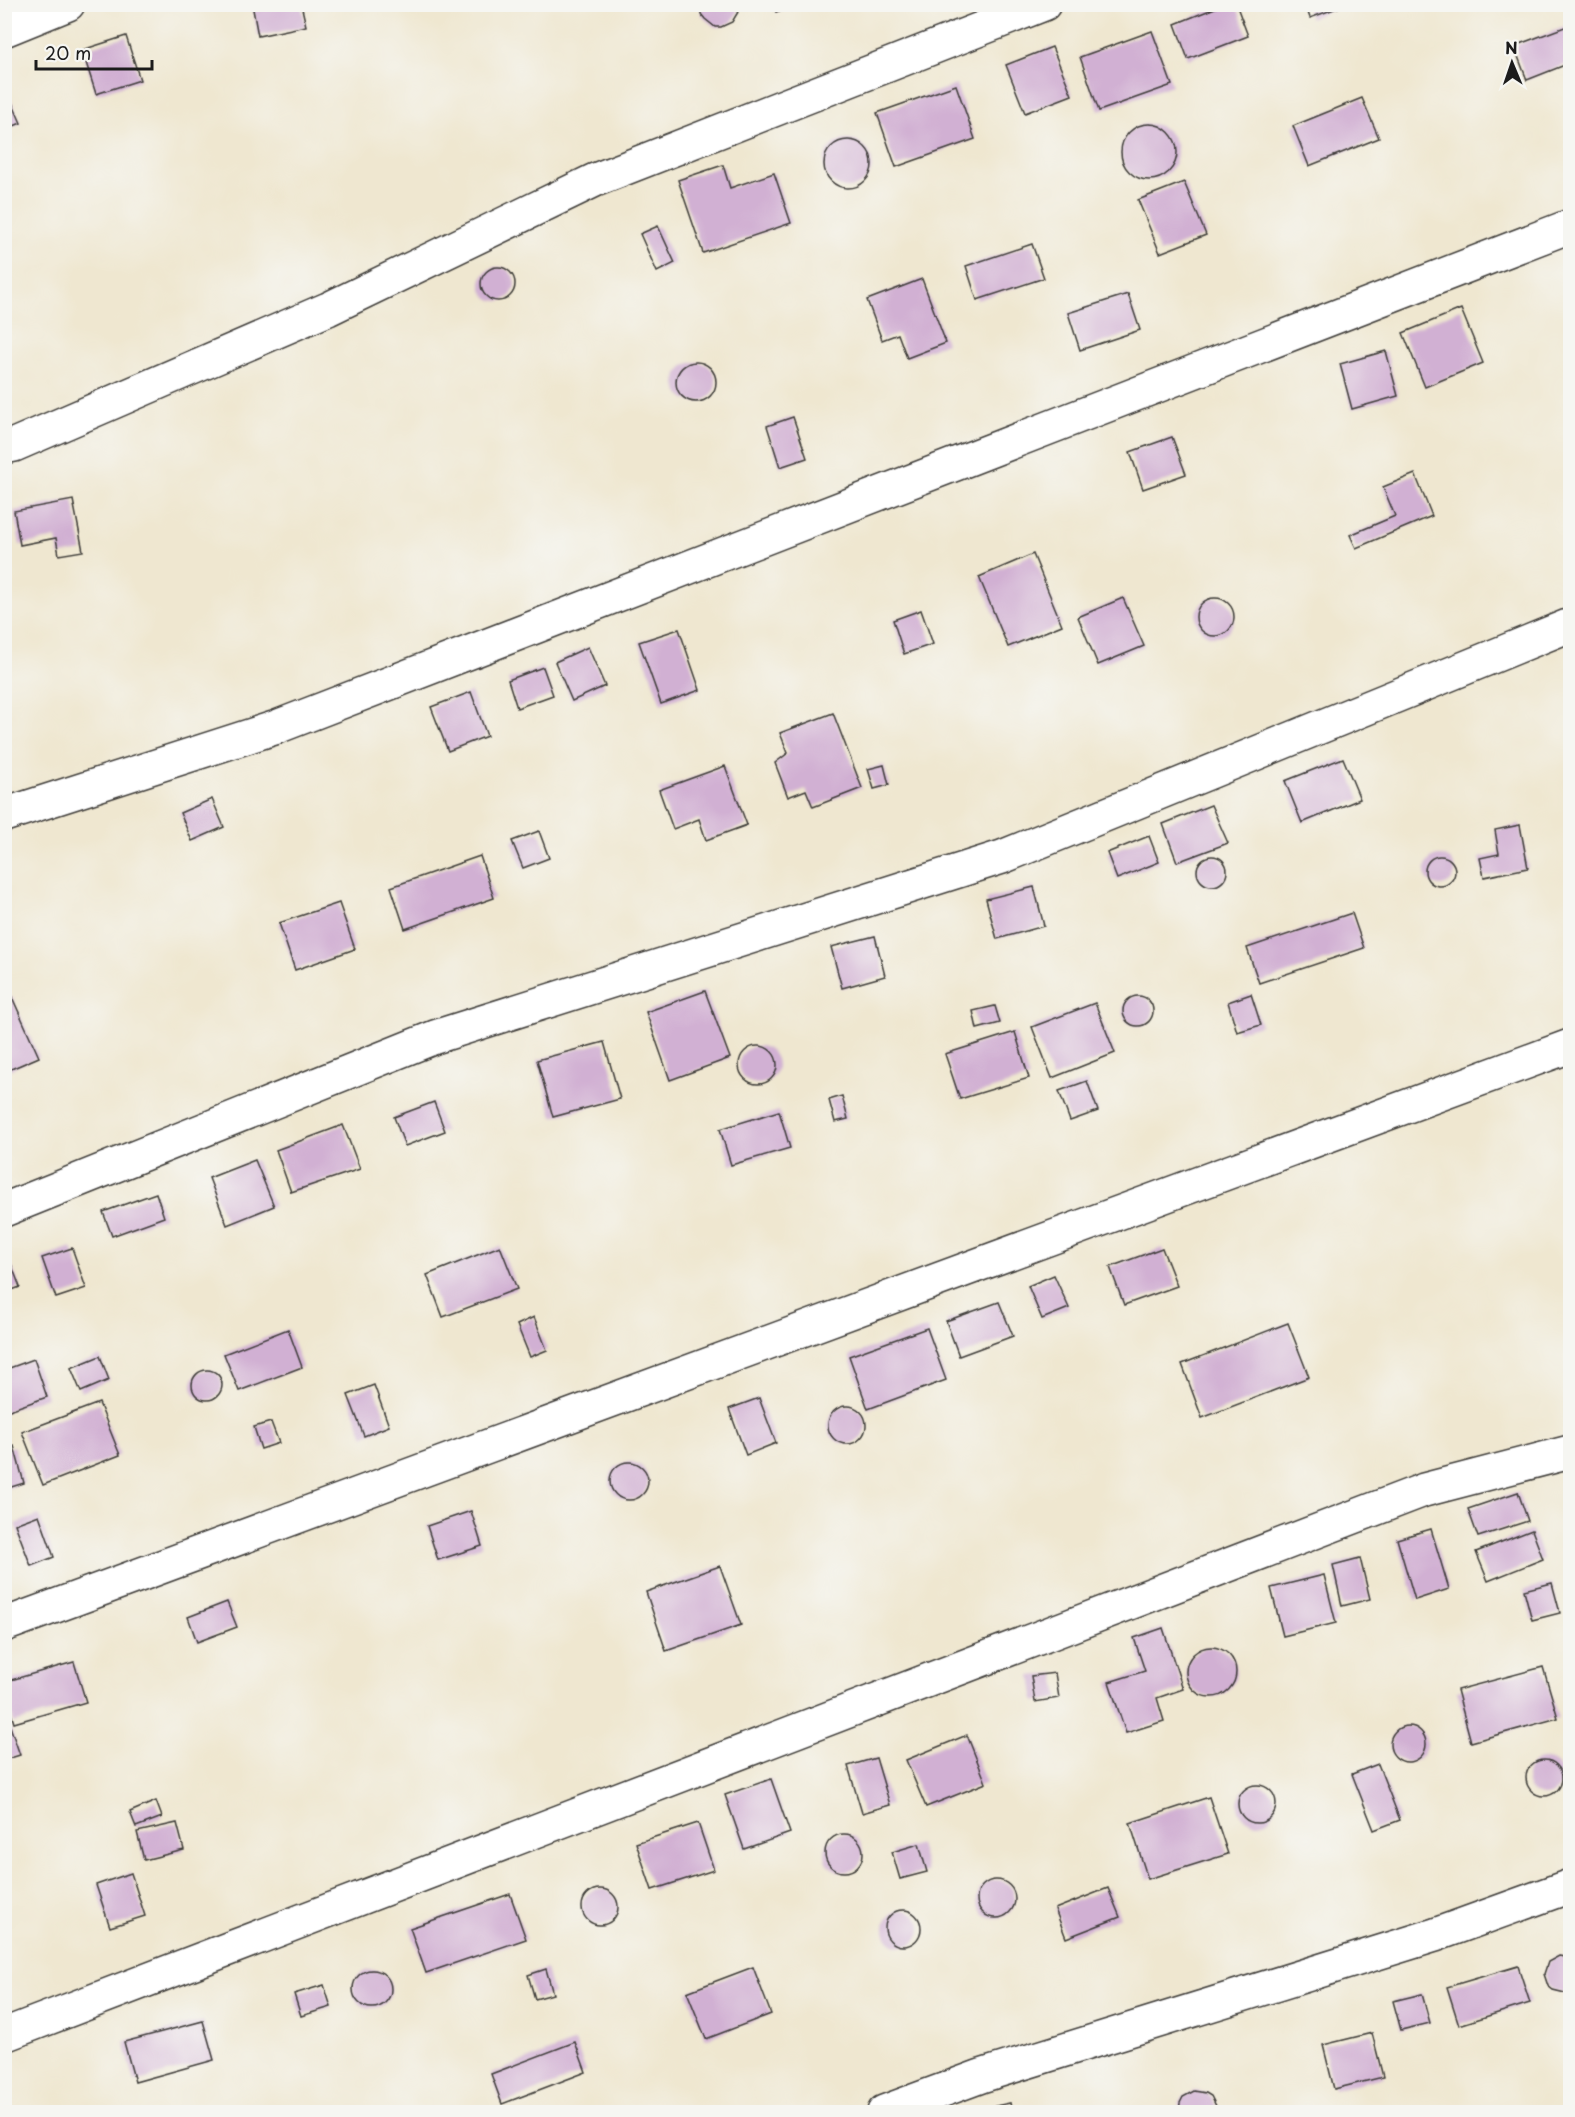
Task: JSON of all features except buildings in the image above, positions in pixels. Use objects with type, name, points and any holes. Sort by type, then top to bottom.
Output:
[{"type":"street","points":[[4,30],[68,4]]},
{"type":"street","points":[[4,447],[14,445],[328,309],[595,180],[1044,4]]},
{"type":"street","points":[[4,815],[274,728],[1570,226]]},
{"type":"street","points":[[4,1209],[435,1036],[1002,857],[1570,626]]},
{"type":"street","points":[[4,1625],[1570,1046]]},
{"type":"street","points":[[4,2035],[1424,1490],[1570,1452]]},
{"type":"street","points":[[884,2112],[981,2076],[1435,1935],[1570,1886]]}]
